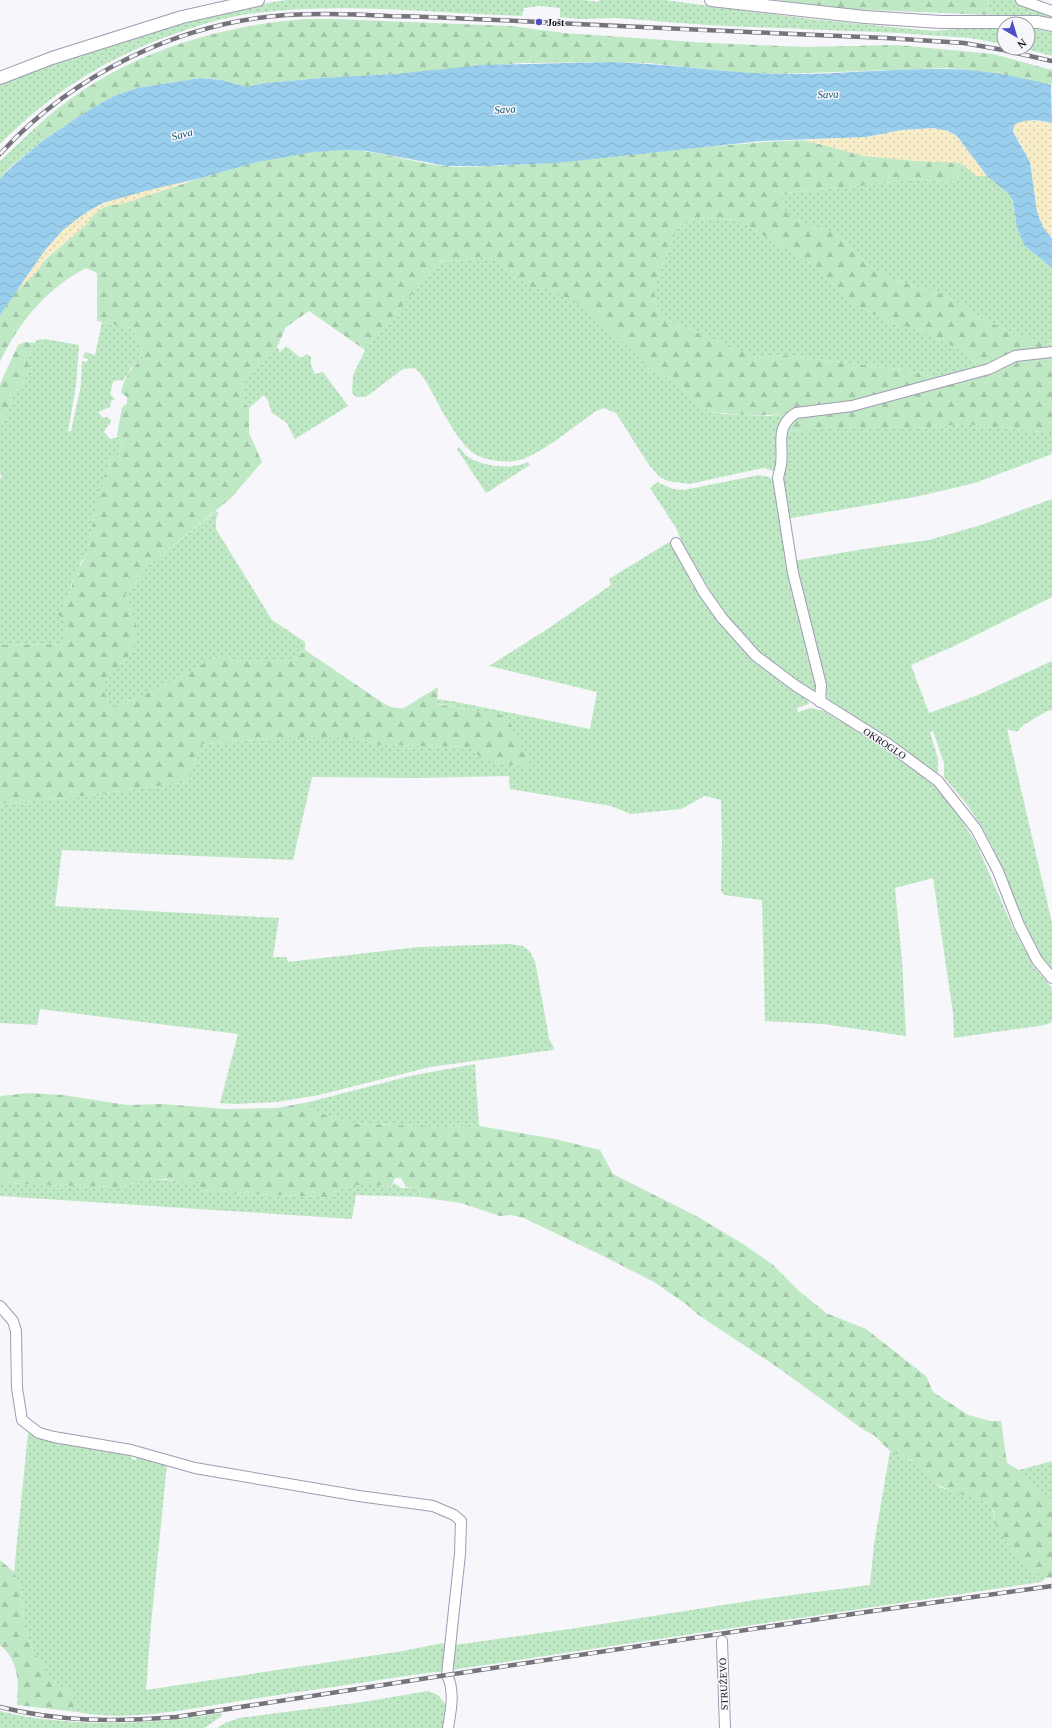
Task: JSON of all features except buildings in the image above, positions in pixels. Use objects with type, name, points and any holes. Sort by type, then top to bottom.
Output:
[{"type":"street","points":[[0,78],[52,58],[182,16],[258,0]]},
{"type":"street","points":[[711,0],[865,17],[941,22],[1038,22],[1052,25]]},
{"type":"street","points":[[1021,0],[1052,11]]},
{"type":"street","points":[[820,702],[821,685],[793,573],[778,478],[781,465],[780,441],[782,429],[789,418],[796,413],[852,406],[946,382],[989,369],[1015,356],[1052,352]]},
{"type":"street","name":"OKROGLO","points":[[676,543],[707,596],[722,618],[744,644],[773,670],[820,702],[888,744],[938,781],[976,829],[998,871],[1023,932],[1037,960],[1052,978]]},
{"type":"street","points":[[0,1306],[13,1321],[16,1331],[17,1388],[22,1420],[30,1428],[39,1433],[54,1437],[132,1450],[195,1468],[360,1496],[433,1506],[454,1515],[461,1521],[462,1532],[447,1674],[451,1683],[451,1704],[448,1728]]},
{"type":"street","name":"STRUŽEVO","points":[[722,1641],[725,1728]]},
{"type":"green space","points":[[287,0],[583,0],[599,2],[599,0],[664,0],[811,19],[933,31],[996,27],[996,43],[970,38],[898,33],[707,25],[616,18],[579,19],[560,17],[560,8],[540,6],[524,8],[522,16],[356,8],[322,8],[246,14],[189,29],[129,52],[106,64],[83,77],[40,108],[0,144],[0,85],[34,71],[164,28],[212,15]]},
{"type":"green space","points":[[777,0],[989,0],[988,6],[991,15],[848,9]]},
{"type":"green space","points":[[989,0],[1014,0],[1050,17],[1036,15],[991,15],[988,6]]},
{"type":"green space","points":[[305,19],[333,19],[511,26],[564,33],[709,43],[806,47],[897,45],[993,54],[1052,70],[1052,83],[1051,85],[985,72],[948,68],[780,74],[745,73],[648,63],[609,62],[522,63],[394,74],[321,78],[266,83],[247,87],[222,80],[200,78],[137,88],[114,96],[87,111],[41,142],[36,127],[65,103],[95,83],[128,65],[161,50],[196,39],[268,23]]},
{"type":"green space","points":[[1036,29],[1052,32],[1052,56],[1036,52]]},
{"type":"green space","points":[[36,127],[41,142],[6,171],[0,179],[0,161]]},
{"type":"green space","points":[[804,140],[865,156],[961,163],[956,183],[913,179],[787,193],[783,195],[781,199],[783,208],[793,218],[806,226],[820,227],[844,241],[858,257],[886,277],[941,294],[960,304],[967,311],[1014,334],[1052,344],[1052,433],[964,424],[918,428],[820,428],[785,432],[791,413],[769,415],[728,414],[695,406],[690,396],[679,384],[650,370],[635,353],[575,301],[571,301],[551,290],[541,288],[534,289],[527,285],[500,262],[484,257],[473,260],[444,261],[438,263],[365,350],[309,311],[286,327],[277,347],[249,374],[241,390],[245,403],[249,408],[249,433],[262,462],[231,498],[148,566],[125,595],[136,623],[138,635],[137,639],[127,658],[102,685],[110,709],[164,686],[216,656],[234,660],[295,660],[305,650],[386,705],[395,708],[404,708],[438,687],[437,704],[507,716],[531,767],[485,762],[470,747],[378,745],[357,738],[284,738],[202,744],[188,782],[67,798],[0,804],[0,645],[62,644],[68,628],[58,614],[70,594],[74,574],[86,557],[95,511],[109,459],[118,456],[122,443],[117,435],[122,408],[127,403],[127,397],[121,393],[124,382],[135,365],[143,358],[139,341],[131,328],[97,321],[97,273],[86,268],[72,276],[46,296],[35,308],[25,320],[0,362],[0,315],[13,294],[38,271],[42,263],[79,231],[98,211],[107,206],[128,202],[238,167],[292,154],[320,151],[360,151],[452,167],[464,167],[533,164],[765,142]],"holes":[[[695,218],[738,220],[808,262],[858,306],[889,322],[919,330],[969,354],[978,368],[952,379],[898,369],[782,355],[757,358],[668,320],[657,305],[654,293],[658,276],[677,229]]]},
{"type":"green space","points":[[961,163],[977,176],[987,176],[1008,192],[1013,201],[1017,228],[1024,245],[1052,268],[1052,344],[1014,334],[967,311],[960,304],[941,294],[886,277],[858,257],[844,241],[820,227],[806,226],[793,218],[783,208],[781,199],[783,195],[787,193],[913,179],[956,183]]},
{"type":"green space","points":[[695,218],[738,220],[808,262],[858,306],[889,322],[919,330],[969,354],[978,368],[952,379],[898,369],[782,355],[757,358],[668,320],[657,305],[654,293],[658,276],[677,229]]},
{"type":"green space","points":[[484,257],[500,262],[527,285],[534,289],[541,288],[551,290],[575,300],[635,353],[650,370],[679,384],[690,396],[695,406],[721,414],[768,416],[785,414],[777,467],[773,471],[764,468],[690,484],[668,481],[660,477],[649,465],[616,413],[604,408],[596,411],[532,455],[517,461],[490,460],[473,453],[465,445],[451,426],[423,377],[415,368],[403,369],[366,397],[356,397],[352,393],[353,375],[365,350],[438,263]]},
{"type":"green space","points":[[102,322],[131,328],[139,341],[143,358],[131,368],[123,381],[117,380],[113,382],[110,394],[115,399],[111,401],[110,407],[98,412],[103,418],[107,417],[111,420],[104,432],[110,439],[118,437],[122,443],[95,511],[86,557],[81,562],[71,584],[70,594],[58,614],[68,628],[62,644],[0,645],[0,479],[2,477],[0,473],[0,428],[16,389],[21,390],[29,367],[28,358],[34,343],[37,340],[45,339],[79,345],[76,386],[68,431],[71,431],[81,385],[82,361],[87,362],[88,359],[83,357],[85,352],[95,355]]},
{"type":"green space","points":[[25,342],[34,343],[28,358],[29,367],[21,390],[16,389],[0,428],[0,384],[18,345]]},
{"type":"green space","points":[[286,346],[301,358],[307,354],[311,357],[311,365],[315,374],[323,372],[348,406],[295,439],[286,422],[272,413],[268,401],[264,395],[249,408],[245,403],[241,390],[249,374],[277,347],[280,352]]},
{"type":"green space","points":[[964,424],[1052,433],[1052,454],[975,483],[915,497],[786,519],[783,492],[785,432],[820,428],[918,428]]},
{"type":"green space","points":[[459,447],[467,456],[481,463],[506,467],[528,462],[530,465],[486,493],[457,449]]},
{"type":"green space","points":[[759,475],[769,477],[774,481],[817,680],[816,691],[814,693],[778,669],[739,632],[714,597],[684,547],[676,528],[650,488],[657,482],[673,489],[684,490]]},
{"type":"green space","points":[[1052,499],[1052,597],[952,647],[911,665],[929,713],[978,695],[1052,661],[1052,710],[1047,711],[1022,726],[1017,732],[1007,729],[1052,923],[1052,970],[1041,956],[1024,925],[993,848],[983,829],[968,806],[944,777],[944,763],[933,731],[930,732],[938,759],[938,775],[829,702],[825,693],[793,561],[929,540],[981,525]]},
{"type":"green space","points":[[216,511],[218,513],[216,519],[216,529],[272,620],[305,642],[305,650],[295,660],[234,660],[216,656],[164,686],[110,709],[102,685],[126,660],[129,602],[125,595],[148,566]]},
{"type":"green space","points":[[669,542],[672,544],[712,609],[739,645],[762,668],[806,699],[809,704],[797,708],[798,712],[811,708],[824,711],[888,749],[915,768],[938,787],[957,813],[977,845],[1012,926],[1033,965],[1052,988],[1052,1022],[1045,1025],[954,1038],[953,1013],[933,878],[895,888],[902,960],[906,1036],[823,1024],[765,1021],[762,900],[724,895],[721,891],[721,800],[705,796],[681,809],[631,814],[611,806],[510,789],[509,776],[417,778],[312,777],[293,860],[62,850],[55,906],[279,918],[273,957],[286,957],[288,962],[419,947],[508,944],[523,946],[530,952],[535,961],[549,1038],[554,1048],[553,1050],[430,1067],[319,1095],[277,1102],[235,1104],[220,1103],[238,1034],[40,1009],[37,1025],[0,1023],[0,804],[67,798],[188,782],[202,744],[284,738],[357,738],[378,745],[470,747],[485,762],[507,717],[436,703],[436,699],[590,729],[597,692],[489,666],[549,628],[611,585],[609,579]]},
{"type":"green space","points":[[475,1064],[479,1126],[441,1127],[349,1123],[314,1111],[309,1102],[410,1076]]},
{"type":"green space","points":[[30,1093],[63,1095],[127,1105],[163,1104],[225,1109],[277,1108],[309,1102],[314,1111],[349,1123],[441,1127],[479,1126],[555,1139],[600,1150],[613,1174],[698,1217],[743,1244],[772,1264],[799,1291],[826,1313],[866,1329],[926,1376],[933,1392],[968,1415],[990,1421],[1001,1421],[1007,1463],[1019,1470],[1022,1478],[1037,1487],[1052,1501],[1052,1578],[1046,1578],[1032,1570],[1015,1553],[999,1532],[995,1523],[994,1512],[984,1501],[953,1492],[932,1482],[910,1460],[890,1451],[875,1436],[861,1428],[780,1369],[697,1314],[686,1304],[654,1282],[524,1218],[512,1215],[500,1216],[461,1203],[419,1197],[420,1187],[406,1187],[401,1178],[395,1178],[391,1187],[378,1185],[351,1185],[331,1194],[330,1198],[217,1192],[201,1190],[199,1182],[187,1183],[165,1179],[149,1179],[120,1187],[34,1185],[0,1182],[0,1096]]},
{"type":"green space","points":[[149,1179],[199,1182],[201,1190],[217,1192],[330,1198],[330,1194],[351,1185],[378,1185],[391,1187],[394,1183],[401,1188],[420,1187],[419,1197],[356,1195],[352,1219],[0,1196],[0,1182],[34,1185],[120,1187]]},
{"type":"green space","points":[[28,1433],[54,1441],[131,1453],[131,1459],[136,1460],[137,1455],[167,1464],[146,1690],[403,1651],[443,1643],[447,1644],[444,1671],[180,1711],[118,1716],[77,1712],[72,1693],[56,1683],[45,1670],[32,1648],[25,1628],[21,1589],[14,1572]]},
{"type":"green space","points":[[890,1451],[913,1463],[938,1486],[973,1496],[990,1506],[992,1508],[997,1526],[1006,1542],[1024,1562],[1046,1578],[1041,1582],[451,1670],[454,1645],[570,1629],[755,1600],[870,1585],[874,1544]]},
{"type":"green space","points":[[1052,1461],[1052,1501],[1037,1487],[1022,1478],[1019,1470]]},
{"type":"green space","points":[[0,1560],[14,1572],[21,1589],[25,1628],[32,1648],[45,1670],[56,1683],[72,1693],[77,1712],[17,1705],[18,1680],[16,1672],[11,1658],[0,1645]]},
{"type":"green space","points":[[428,1691],[438,1695],[446,1705],[445,1728],[217,1728],[225,1723],[239,1718],[363,1702]]},
{"type":"green space","points":[[0,1711],[53,1720],[110,1723],[167,1720],[221,1713],[222,1716],[204,1728],[0,1728]]},
{"type":"sand","points":[[1030,120],[1052,123],[1052,239],[1043,227],[1037,212],[1030,162],[1013,131],[1014,125],[1020,121]]},
{"type":"sand","points":[[933,128],[948,131],[957,136],[987,176],[977,176],[961,163],[915,161],[865,156],[804,140],[865,137],[902,130]]},
{"type":"sand","points":[[197,180],[129,202],[104,207],[94,214],[86,225],[46,258],[38,271],[13,294],[55,238],[76,219],[108,202],[125,196]]},
{"type":"water","name":"Sava","points":[[609,62],[778,74],[960,69],[1000,74],[1051,85],[1052,123],[1038,120],[1023,121],[1014,125],[1013,132],[1030,162],[1037,212],[1043,227],[1052,239],[1052,268],[1024,245],[1017,228],[1013,201],[1008,193],[987,176],[957,136],[948,131],[933,128],[902,130],[865,137],[761,141],[556,163],[485,166],[447,166],[367,151],[346,150],[313,152],[257,162],[103,203],[85,213],[63,230],[45,250],[0,315],[0,179],[41,142],[87,111],[114,96],[137,88],[200,78],[222,80],[247,87],[266,83],[394,74],[483,65]]},
{"type":"railway","points":[[0,154],[29,125],[60,100],[94,77],[130,58],[167,41],[206,29],[246,20],[286,15],[338,14],[452,18],[886,38],[964,43],[1052,61]]},
{"type":"railway","points":[[0,1707],[44,1716],[87,1720],[131,1720],[176,1717],[866,1612],[1052,1586]]},
{"type":"place","name":"Jošt","points":[[539,22]]}]
